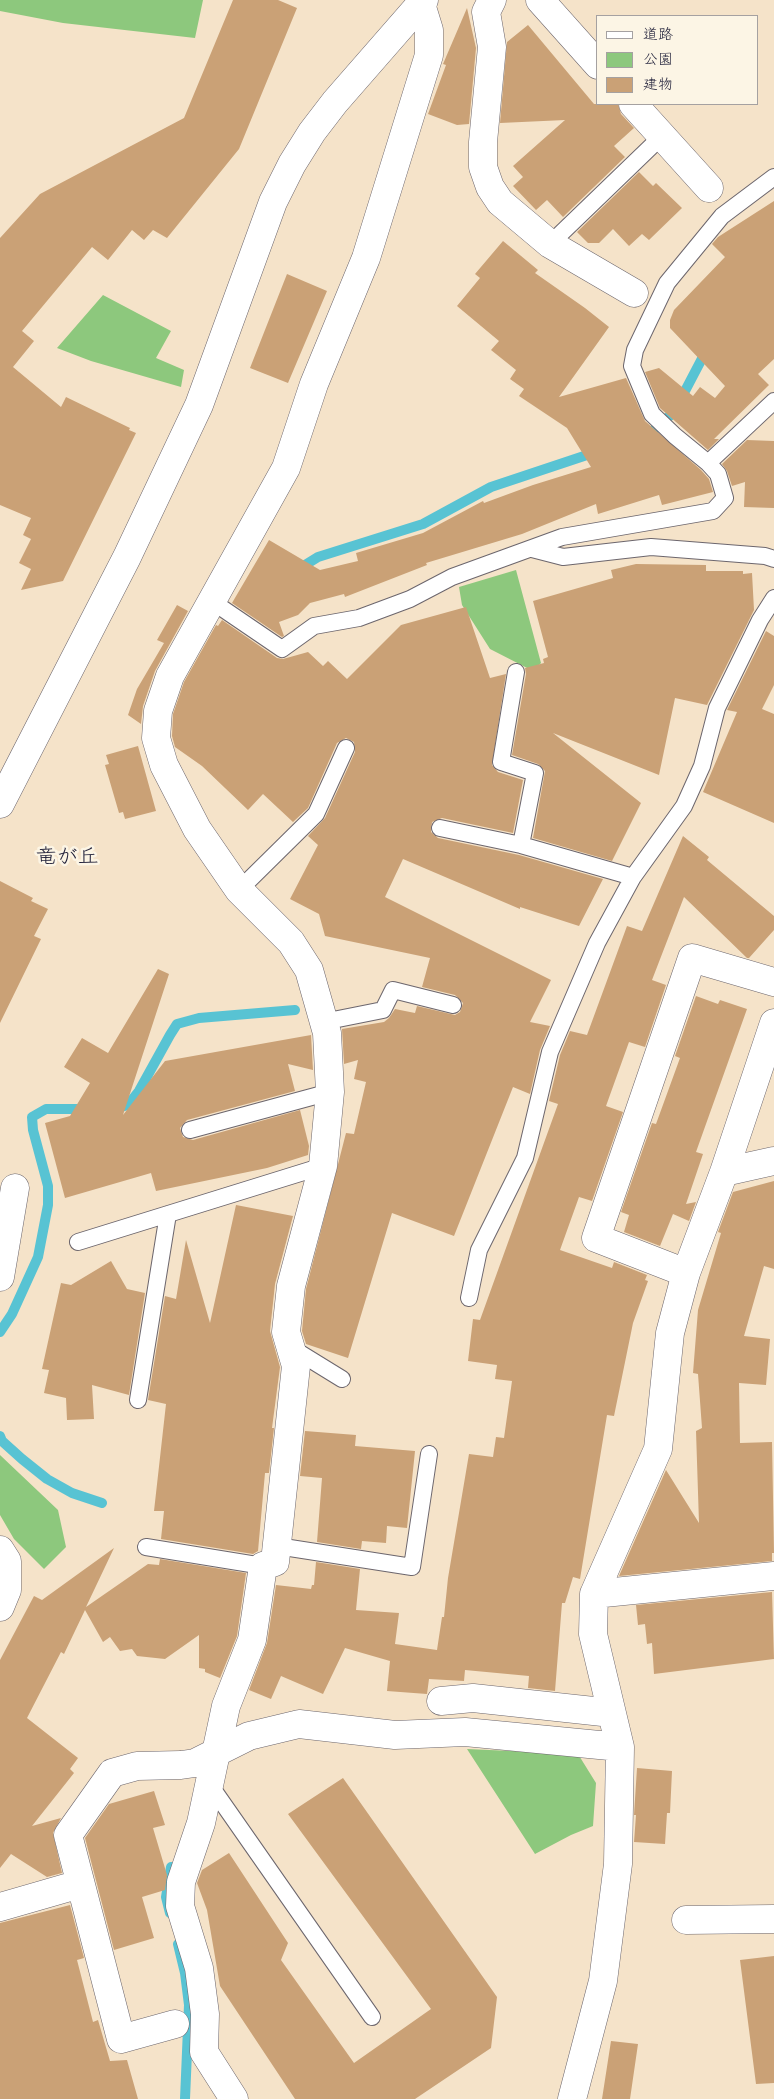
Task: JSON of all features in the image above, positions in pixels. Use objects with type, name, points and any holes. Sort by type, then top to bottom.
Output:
[{"type":"street","points":[[492,0],[486,12],[492,47],[483,142],[483,167],[490,187],[500,202],[550,244],[634,293]]},
{"type":"street","points":[[540,0],[596,62]]},
{"type":"street","points":[[234,2099],[204,2052],[205,2014],[199,1968],[180,1906],[180,1882],[201,1823],[226,1706],[252,1640],[270,1556],[296,1366],[286,1332],[291,1286],[323,1166],[328,1130],[330,1092],[327,1033],[309,970],[292,942],[239,890],[197,829],[164,765],[156,738],[158,711],[170,676],[223,609],[286,468],[314,384],[366,258],[428,55],[430,30],[422,2]]},
{"type":"street","points":[[0,804],[122,565],[199,405],[272,202],[292,164],[334,102],[422,2]]},
{"type":"street","points":[[634,105],[709,188]]},
{"type":"street","points":[[686,1272],[596,1238],[692,958],[774,982]]},
{"type":"street","points":[[572,2099],[603,1981],[618,1864],[620,1747],[593,1634],[594,1594],[658,1450],[670,1333],[686,1272],[724,1172],[774,1023]]},
{"type":"street","points":[[724,1172],[774,1160]]},
{"type":"street","points":[[0,1277],[15,1188]]},
{"type":"street","points":[[0,1550],[7,1561],[7,1590],[0,1607]]},
{"type":"street","points":[[594,1594],[774,1576]]},
{"type":"street","points":[[440,1701],[474,1698],[612,1713]]},
{"type":"street","points":[[175,2024],[121,2039],[80,1884],[68,1835],[112,1773],[137,1766],[181,1766],[195,1763],[249,1736],[299,1724],[395,1735],[466,1732],[620,1747]]},
{"type":"street","points":[[0,1907],[80,1884]]},
{"type":"street","points":[[686,1920],[774,1919]]},
{"type":"lane","points":[[550,244],[662,136]]},
{"type":"lane","points":[[223,609],[282,649],[314,626],[358,618],[410,599],[452,577],[562,537],[713,511],[725,498],[718,474],[652,414],[632,366],[635,350],[667,283],[722,216],[774,177]]},
{"type":"lane","points":[[708,463],[774,401]]},
{"type":"lane","points":[[532,549],[563,557],[651,547],[764,556],[774,559]]},
{"type":"lane","points":[[470,1298],[479,1250],[525,1158],[550,1052],[597,943],[633,877],[684,806],[702,766],[717,708],[760,620],[774,598]]},
{"type":"lane","points":[[516,672],[501,762],[535,773],[521,845]]},
{"type":"lane","points":[[239,890],[316,814],[346,748]]},
{"type":"lane","points":[[440,828],[521,845],[633,877]]},
{"type":"lane","points":[[323,1022],[383,1010],[393,990],[453,1005]]},
{"type":"lane","points":[[190,1130],[330,1092]]},
{"type":"lane","points":[[78,1242],[323,1166]]},
{"type":"lane","points":[[138,1400],[168,1214]]},
{"type":"lane","points":[[290,1348],[342,1379]]},
{"type":"lane","points":[[146,1547],[412,1567],[429,1454]]},
{"type":"lane","points":[[210,1785],[372,2017]]},
{"type":"green space","points":[[0,0],[203,0],[195,38],[63,23],[0,11]]},
{"type":"green space","points":[[103,295],[171,331],[156,358],[184,370],[181,387],[91,361],[57,348]]},
{"type":"green space","points":[[516,570],[541,663],[533,671],[490,649],[462,605],[459,587]]},
{"type":"green space","points":[[0,1455],[58,1510],[66,1547],[44,1569],[14,1539],[0,1515]]},
{"type":"green space","points":[[467,1749],[578,1754],[596,1783],[593,1826],[535,1854]]},
{"type":"building","points":[[233,0],[278,0],[297,8],[239,149],[167,238],[153,230],[144,240],[132,230],[108,260],[92,247],[22,331],[34,341],[13,367],[61,407],[66,397],[130,428],[129,430],[136,433],[63,581],[21,590],[31,569],[19,563],[31,539],[23,535],[31,518],[0,505],[0,238],[40,194],[184,118]]},
{"type":"building","points":[[467,8],[476,48],[469,124],[457,125],[428,114],[446,65],[443,64]]},
{"type":"building","points":[[528,25],[594,104],[618,105],[621,114],[634,128],[614,146],[625,157],[563,217],[547,200],[536,210],[513,186],[523,177],[513,166],[565,120],[500,123],[507,42]]},
{"type":"building","points":[[639,172],[653,186],[656,183],[682,208],[649,240],[642,234],[629,246],[613,229],[599,243],[588,243],[577,232]]},
{"type":"building","points":[[774,201],[774,359],[758,374],[769,385],[714,439],[719,439],[708,450],[660,408],[645,372],[659,368],[693,396],[700,387],[715,398],[725,386],[670,328],[670,320],[674,310],[725,257],[712,244],[718,237]]},
{"type":"building","points":[[503,241],[538,270],[535,273],[609,327],[559,397],[626,378],[645,421],[701,470],[709,479],[713,492],[662,505],[659,495],[598,514],[596,504],[522,534],[426,563],[427,565],[345,597],[344,594],[310,603],[298,615],[279,622],[284,636],[282,637],[232,603],[269,540],[320,570],[358,561],[356,553],[423,533],[483,501],[484,503],[591,467],[567,428],[519,396],[524,389],[510,379],[516,370],[491,350],[499,341],[457,306],[480,278],[475,274]]},
{"type":"building","points":[[287,274],[327,291],[288,383],[250,368]]},
{"type":"building","points":[[747,440],[774,441],[774,508],[744,507],[745,482],[732,486],[727,471],[722,464]]},
{"type":"building","points":[[636,564],[706,565],[706,571],[743,571],[743,574],[752,573],[754,610],[707,705],[675,698],[659,775],[553,733],[641,803],[612,861],[533,838],[545,771],[538,764],[512,755],[526,674],[525,668],[544,663],[543,659],[548,657],[533,601],[613,578],[611,570]]},
{"type":"building","points":[[177,605],[188,611],[155,671],[143,706],[141,724],[128,715],[137,689],[164,643],[157,640]]},
{"type":"building","points":[[466,607],[490,678],[506,674],[492,765],[498,772],[523,780],[513,833],[442,818],[432,822],[431,832],[438,838],[519,855],[603,879],[579,926],[520,907],[520,909],[403,859],[385,897],[551,980],[530,1022],[550,1026],[540,1050],[530,1094],[513,1087],[454,1236],[392,1213],[348,1358],[306,1344],[302,1331],[306,1289],[346,1133],[354,1134],[366,1082],[354,1079],[358,1060],[344,1064],[342,1029],[384,1022],[395,1009],[415,1013],[417,1006],[455,1015],[460,1012],[463,1003],[455,995],[422,987],[430,958],[325,936],[319,914],[290,899],[318,845],[308,836],[325,818],[355,752],[354,742],[346,738],[337,743],[308,808],[293,822],[263,794],[248,810],[202,766],[175,747],[172,736],[173,714],[184,682],[216,625],[218,626],[222,620],[277,658],[283,659],[308,652],[323,666],[328,661],[347,679],[401,625]]},
{"type":"building","points":[[766,631],[774,636],[774,685],[762,709],[774,714],[774,823],[703,792],[737,712],[727,710]]},
{"type":"building","points":[[138,746],[156,811],[125,819],[123,812],[119,813],[105,765],[109,764],[106,755]]},
{"type":"building","points":[[683,836],[709,857],[707,860],[774,916],[774,930],[747,958],[684,897],[652,980],[666,985],[645,1047],[629,1042],[606,1106],[623,1112],[592,1201],[579,1197],[560,1250],[612,1268],[614,1262],[647,1275],[645,1280],[648,1281],[633,1323],[614,1416],[607,1415],[580,1579],[573,1577],[565,1603],[562,1603],[555,1691],[528,1688],[529,1676],[465,1670],[464,1681],[429,1679],[427,1694],[387,1691],[390,1661],[345,1648],[323,1694],[281,1676],[271,1699],[249,1690],[267,1643],[276,1585],[311,1589],[312,1585],[314,1585],[316,1562],[360,1569],[356,1610],[399,1613],[395,1644],[437,1650],[442,1617],[444,1617],[448,1578],[469,1454],[493,1457],[496,1437],[504,1438],[512,1381],[495,1379],[497,1365],[468,1361],[473,1319],[480,1320],[558,1104],[549,1101],[560,1055],[570,1031],[587,1035],[627,926],[642,931]]},
{"type":"building","points":[[0,881],[33,898],[31,901],[48,909],[34,936],[41,939],[0,1023]]},
{"type":"building","points":[[158,969],[169,974],[123,1115],[165,1061],[311,1035],[313,1070],[288,1064],[295,1091],[187,1120],[180,1128],[183,1137],[193,1140],[300,1110],[309,1146],[308,1155],[267,1168],[156,1191],[151,1173],[65,1198],[45,1123],[70,1116],[90,1083],[64,1067],[82,1038],[108,1053]]},
{"type":"building","points":[[696,996],[718,1004],[720,1000],[747,1009],[696,1152],[703,1154],[686,1204],[696,1202],[689,1221],[673,1214],[660,1246],[624,1232],[629,1215],[621,1212],[652,1123],[656,1124],[680,1058],[675,1056]]},
{"type":"building","points":[[774,1181],[774,1269],[764,1266],[744,1336],[770,1339],[766,1385],[739,1383],[740,1443],[772,1442],[774,1553],[772,1553],[772,1561],[619,1576],[666,1470],[699,1523],[696,1431],[702,1428],[698,1374],[693,1373],[698,1310],[721,1233],[718,1232],[733,1192]]},
{"type":"building","points":[[236,1205],[293,1216],[275,1284],[270,1331],[280,1367],[272,1428],[274,1428],[269,1473],[265,1473],[258,1551],[253,1554],[161,1539],[164,1511],[154,1511],[166,1404],[148,1400],[165,1296],[176,1299],[186,1240],[210,1323]]},
{"type":"building","points":[[111,1261],[127,1289],[145,1293],[129,1395],[92,1385],[94,1419],[67,1420],[66,1398],[44,1393],[49,1370],[42,1369],[61,1283],[71,1285]]},
{"type":"building","points":[[305,1431],[356,1435],[355,1446],[415,1451],[407,1528],[387,1526],[386,1543],[362,1541],[361,1549],[317,1542],[322,1478],[300,1476]]},
{"type":"building","points":[[114,1548],[86,1607],[148,1564],[159,1565],[160,1559],[246,1573],[237,1636],[220,1678],[205,1672],[205,1669],[199,1668],[199,1635],[165,1659],[137,1656],[132,1649],[120,1651],[110,1637],[103,1642],[85,1610],[64,1654],[61,1652],[27,1718],[78,1758],[70,1769],[74,1773],[32,1826],[61,1818],[53,1833],[62,1873],[47,1877],[11,1854],[0,1868],[0,1660],[34,1596],[42,1600]]},
{"type":"building","points":[[772,1592],[774,1659],[654,1674],[652,1643],[647,1644],[645,1624],[638,1625],[636,1605]]},
{"type":"building","points":[[637,1768],[672,1771],[670,1813],[667,1813],[665,1844],[634,1842]]},
{"type":"building","points":[[343,1778],[497,1997],[491,2048],[415,2099],[295,2099],[220,1986],[207,1910],[197,1883],[202,1870],[229,1853],[288,1943],[281,1960],[354,2063],[431,2009],[288,1814]]},
{"type":"building","points":[[154,1791],[165,1825],[153,1828],[167,1875],[165,1890],[142,1897],[154,1938],[114,1950],[85,1838],[109,1804]]},
{"type":"building","points":[[70,1905],[84,1958],[77,1960],[93,2022],[98,2020],[110,2061],[127,2060],[138,2099],[0,2099],[0,1923]]},
{"type":"building","points":[[774,1956],[774,2083],[756,2084],[740,1960]]},
{"type":"building","points":[[611,2041],[638,2044],[630,2099],[602,2099]]},
{"type":"waterway","points":[[643,436],[648,435],[674,412],[707,349]]},
{"type":"waterway","points":[[297,570],[318,557],[423,524],[491,487],[596,452]]},
{"type":"waterway","points":[[114,1109],[128,1105],[139,1091],[177,1024],[199,1018],[295,1010]]},
{"type":"waterway","points":[[0,1332],[12,1314],[38,1257],[48,1205],[48,1186],[33,1130],[32,1117],[46,1109],[87,1109]]},
{"type":"waterway","points":[[0,1436],[2,1441],[47,1479],[72,1493],[102,1503]]},
{"type":"waterway","points":[[170,1913],[166,1897],[171,1867]]},
{"type":"waterway","points":[[178,1944],[185,1973],[189,2005],[185,2099]]},
{"type":"district","name":"竜が丘","points":[[67,860]]}]
